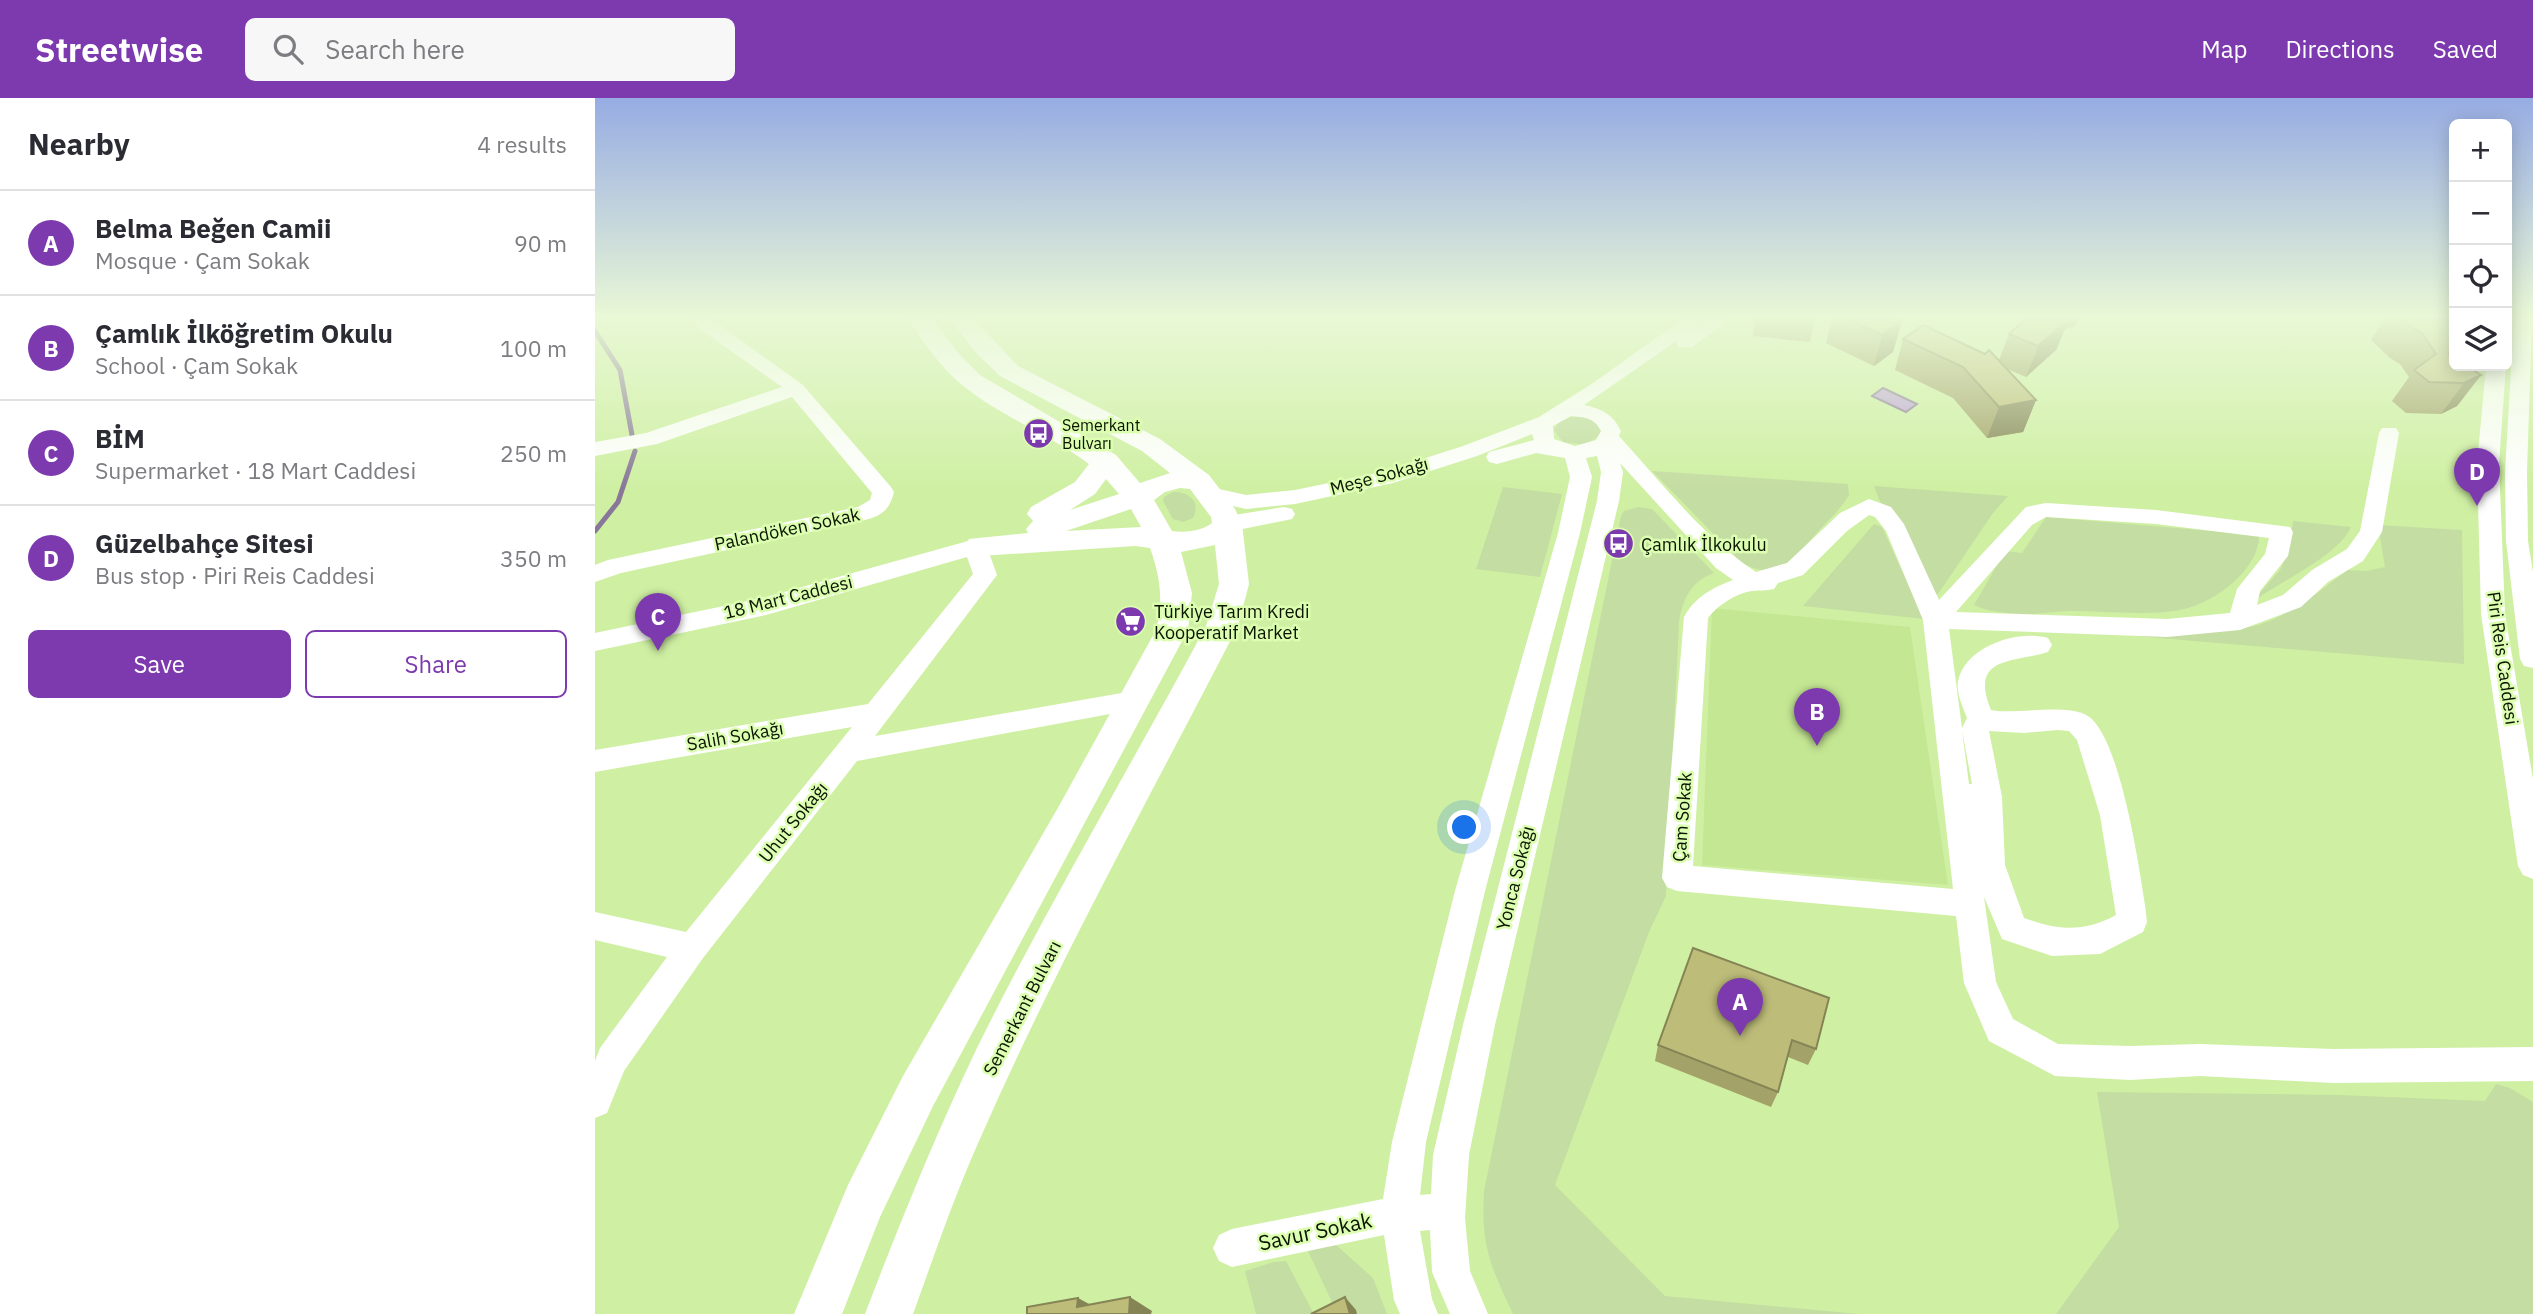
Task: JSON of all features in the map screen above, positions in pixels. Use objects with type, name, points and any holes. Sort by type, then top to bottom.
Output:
[{"type":"main road","points":[[818,1314],[849,1230],[908,1109],[1172,630],[1177,611],[1178,590],[1163,538],[1139,497],[1106,461],[1085,446],[997,397],[965,375]]},
{"type":"main road","points":[[977,547],[1135,536],[1180,542],[1199,540],[1218,533],[1212,500],[1151,444],[1016,375]]},
{"type":"main road","points":[[977,547],[1078,494],[1091,482],[1106,461]]},
{"type":"main road","points":[[977,547],[1139,497],[1156,485],[1180,479],[1212,500]]},
{"type":"main road","name":"Semerkant Bulvarı","points":[[889,1314],[932,1200],[996,1056],[1222,626],[1234,584],[1212,500]]},
{"type":"street","name":"Palandöken Sokak","points":[[595,574],[616,566],[865,513],[880,504],[883,492],[796,389],[779,375]]},
{"type":"street","name":"Meşe Sokağı","points":[[1212,500],[1246,502],[1296,497],[1385,478],[1494,442],[1547,419],[1617,375]]},
{"type":"street","points":[[1212,500],[1352,499],[1536,446],[1586,453],[1606,433],[1607,406],[1626,386],[1642,375]]},
{"type":"street","name":"Piri Reis Caddesi","points":[[2495,375],[2488,464],[2493,614],[2533,866]]},
{"type":"street","name":"Piri Reis Caddesi","points":[[2520,375],[2517,435],[2533,659]]},
{"type":"street","points":[[595,449],[650,439],[796,389]]},
{"type":"street","points":[[1419,1314],[1413,1300],[1399,1214],[1409,1142],[1470,891],[1511,750],[1569,533],[1581,477],[1568,452],[1545,442],[1541,429],[1547,419],[1571,410],[1595,413],[1606,433],[1721,559],[1755,583],[1794,583],[1803,580],[1845,536],[1854,515],[1869,506],[1883,512],[1891,521],[1935,620],[1980,983],[2001,1030],[2055,1060],[2130,1063],[2200,1060],[2333,1066],[2533,1064]]},
{"type":"street","name":"Yonca Sokağı","points":[[1469,1314],[1451,1272],[1447,1211],[1451,1155],[1462,1100],[1608,501],[1612,472],[1606,433]]},
{"type":"street","points":[[1935,620],[2167,628],[2240,621],[2292,601],[2320,576],[2354,555],[2371,532],[2389,433]]},
{"type":"street","points":[[1935,620],[2024,520],[2034,512],[2046,510],[2156,517],[2282,532],[2276,556],[2249,589],[2240,621]]},
{"type":"street","points":[[2491,535],[2525,543]]},
{"type":"street","name":"18 Mart Caddesi","points":[[595,642],[766,606],[977,547]]},
{"type":"street","name":"Uhut Sokağı","points":[[595,1101],[612,1060],[692,948],[849,752],[876,713],[985,575],[977,547]]},
{"type":"street","name":"Çam Sokak","points":[[1755,583],[1719,595],[1707,602],[1696,617],[1677,878],[1971,904]]},
{"type":"street","points":[[1981,719],[2023,723],[2078,723],[2089,735],[2108,791],[2128,881],[2131,922],[2099,940],[2052,942],[2013,929],[2000,902],[1988,860],[1988,797],[1975,728],[1981,719],[1971,683],[1975,670],[1989,657],[2008,648],[2039,645]]},
{"type":"street","points":[[849,752],[1133,701]]},
{"type":"street","name":"Salih Sokağı","points":[[595,761],[876,713]]},
{"type":"street","points":[[1958,795],[1988,797]]},
{"type":"street","points":[[595,926],[692,948]]},
{"type":"street","name":"Savur Sokak","points":[[1232,1248],[1399,1214],[1447,1211]]},
{"type":"shaded area","points":[[1883,388],[1917,404],[1906,412],[1872,396]]},
{"type":"shaded area","points":[[1571,417],[1592,421],[1599,427],[1600,435],[1585,445],[1563,442],[1554,430],[1559,422]]},
{"type":"shaded area","points":[[1652,471],[1848,484],[1849,495],[1796,556],[1777,568],[1766,570],[1741,562]]},
{"type":"shaded area","points":[[1874,486],[2008,496],[1993,513],[1938,594],[1933,594],[1886,506],[1880,502]]},
{"type":"shaded area","points":[[1503,487],[1562,494],[1540,577],[1476,569]]},
{"type":"shaded area","points":[[1173,492],[1184,493],[1192,499],[1195,507],[1193,518],[1183,522],[1173,519],[1163,501],[1164,497]]},
{"type":"shaded area","points":[[1638,507],[1652,509],[1714,573],[1699,581],[1689,592],[1679,623],[1666,896],[1649,932],[1555,1185],[1665,1296],[1859,1314],[1513,1314],[1489,1255],[1484,1227],[1484,1191],[1621,516],[1624,511]]},
{"type":"shaded area","points":[[2046,517],[2259,535],[2252,559],[2235,581],[2211,598],[2176,611],[2070,611],[2028,614],[1997,612],[1974,605],[2005,551],[2022,553]]},
{"type":"shaded area","points":[[2293,521],[2351,527],[2344,538],[2321,558],[2252,602],[2280,570],[2289,549]]},
{"type":"shaded area","points":[[1874,524],[1882,527],[1924,619],[1803,606]]},
{"type":"shaded area","points":[[2378,525],[2462,530],[2464,664],[2136,636],[2122,629],[2214,631],[2249,627],[2274,619],[2296,607],[2347,570],[2366,571],[2385,567]]},
{"type":"shaded area","points":[[1712,608],[1910,627],[1948,885],[1702,865]]},
{"type":"shaded area","points":[[2496,1084],[2510,1088],[2533,1102],[2533,1314],[2056,1314],[2119,1227],[2097,1092],[2340,1095],[2485,1101]]},
{"type":"shaded area","points":[[1335,1244],[1373,1278],[1387,1314],[1357,1314],[1355,1310],[1337,1313],[1308,1251]]},
{"type":"shaded area","points":[[1286,1261],[1314,1314],[1256,1314],[1245,1271]]},
{"type":"building","points":[[1970,375],[2012,375],[2036,400],[1999,407]]},
{"type":"building","points":[[2420,375],[2481,375],[2464,383],[2429,382]]},
{"type":"building","points":[[1693,948],[1829,998],[1816,1049],[1792,1040],[1778,1092],[1658,1045]]},
{"type":"building","points":[[1130,1297],[1129,1314],[1027,1314],[1027,1307],[1078,1298],[1077,1307]]},
{"type":"building","points":[[1345,1297],[1350,1314],[1311,1314]]},
{"type":"waterway","points":[[621,375],[632,435]]},
{"type":"waterway","points":[[595,531],[618,502],[635,451]]},
{"type":"place","name":"Semerkant Bulvarı","points":[[1039,434]]},
{"type":"place","name":"Güzelbahçe Sitesi","points":[[2477,506]]},
{"type":"place","name":"Çamlık İlkokulu","points":[[1618,544]]},
{"type":"place","name":"Türkiye Tarım Kredi Kooperatif Market","points":[[1131,621]]},
{"type":"place","name":"BİM","points":[[658,651]]},
{"type":"place","name":"Çamlık İlköğretim Okulu","points":[[1817,746]]},
{"type":"place","name":"Belma Beğen Camii","points":[[1740,1036]]}]
